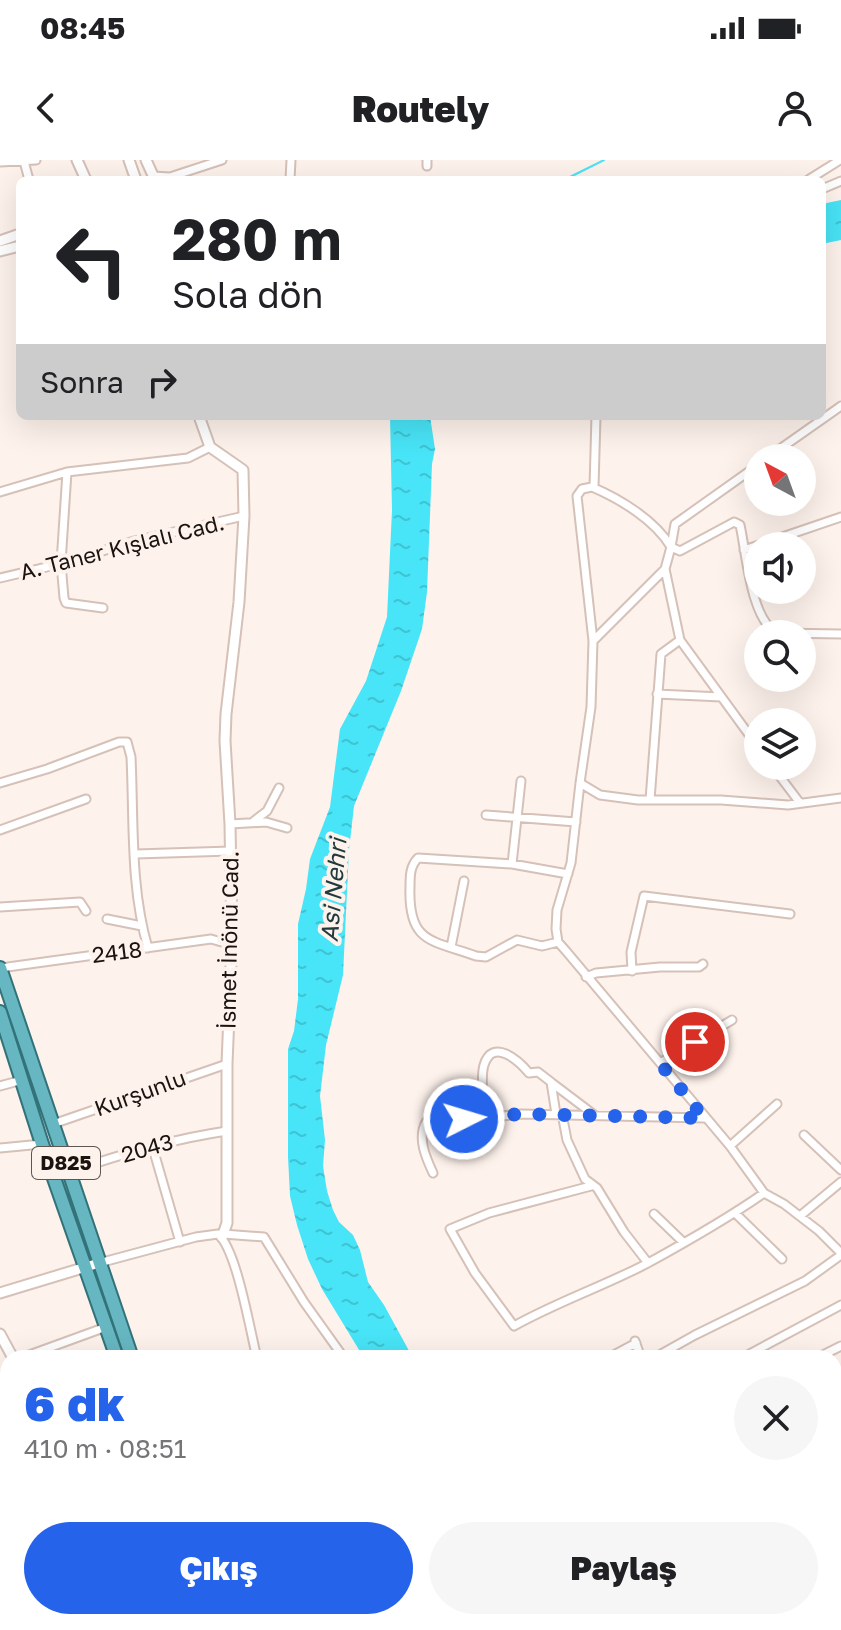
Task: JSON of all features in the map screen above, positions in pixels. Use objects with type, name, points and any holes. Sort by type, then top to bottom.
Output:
[{"type":"highway","name":"D825","points":[[0,968],[129,1350]]},
{"type":"highway","name":"D825","points":[[0,1012],[42,1144],[114,1350]]},
{"type":"street","points":[[0,162],[36,160]]},
{"type":"street","points":[[177,176],[222,160]]},
{"type":"street","points":[[814,176],[840,160]]},
{"type":"street","points":[[0,492],[67,472],[188,458],[210,447],[200,420]]},
{"type":"street","points":[[594,487],[596,420]]},
{"type":"street","points":[[787,444],[821,420]]},
{"type":"street","name":"İsmet İnönü Cad.","points":[[210,447],[243,470],[239,602],[226,714],[232,945],[227,1064],[227,1223],[222,1236],[235,1267],[255,1350]]},
{"type":"street","points":[[67,472],[61,563],[66,603],[103,608]]},
{"type":"street","points":[[744,475],[675,524],[665,569],[680,640],[744,728]]},
{"type":"street","points":[[669,1350],[805,1281],[841,1254],[800,1216],[764,1193],[730,1146],[558,942],[557,910],[568,874],[591,707],[593,641],[577,496],[584,489],[594,487],[661,531],[671,547],[680,551],[734,522],[740,525],[744,550]]},
{"type":"street","name":"A. Taner Kışlalı Cad.","points":[[0,578],[134,541],[244,516]]},
{"type":"street","points":[[797,532],[841,517]]},
{"type":"street","points":[[593,641],[665,569]]},
{"type":"street","points":[[758,604],[770,630],[778,633],[841,634]]},
{"type":"street","points":[[650,800],[661,654],[680,640]]},
{"type":"street","points":[[657,694],[721,697]]},
{"type":"street","points":[[0,783],[119,742],[127,742],[131,748],[135,880],[148,948]]},
{"type":"street","points":[[783,780],[800,803]]},
{"type":"street","points":[[512,864],[521,781]]},
{"type":"street","points":[[580,783],[600,795],[650,800],[721,800],[788,805],[841,798]]},
{"type":"street","points":[[252,823],[267,811],[279,788]]},
{"type":"street","points":[[0,830],[86,799]]},
{"type":"street","points":[[486,815],[576,822]]},
{"type":"street","points":[[230,824],[266,822],[287,828]]},
{"type":"street","points":[[136,854],[231,851]]},
{"type":"street","points":[[558,942],[542,946],[517,940],[501,946],[486,957],[451,947],[423,936],[413,922],[410,886],[414,861],[418,858],[512,864],[568,874]]},
{"type":"street","points":[[451,947],[464,881]]},
{"type":"street","points":[[632,971],[631,952],[644,896],[790,914]]},
{"type":"street","points":[[0,907],[80,902],[86,911]]},
{"type":"street","points":[[107,919],[142,926]]},
{"type":"street","name":"2418","points":[[0,968],[211,939],[232,945]]},
{"type":"street","points":[[586,977],[596,973],[699,967],[703,964]]},
{"type":"street","points":[[660,1063],[732,1020]]},
{"type":"street","points":[[483,1118],[484,1064],[491,1055],[501,1052],[515,1057],[529,1073],[538,1072],[594,1115]]},
{"type":"street","name":"Kurşunlu","points":[[53,1124],[227,1064]]},
{"type":"street","points":[[0,1086],[22,1080]]},
{"type":"street","points":[[551,1082],[567,1140],[585,1179],[597,1188],[624,1232],[648,1263]]},
{"type":"street","points":[[730,1146],[777,1104]]},
{"type":"street","points":[[433,1173],[423,1147],[423,1128],[426,1122],[441,1117],[559,1114],[704,1118]]},
{"type":"street","name":"2043","points":[[69,1172],[152,1145],[227,1131]]},
{"type":"street","points":[[804,1135],[841,1170]]},
{"type":"street","points":[[0,1148],[42,1144]]},
{"type":"street","points":[[152,1145],[180,1242]]},
{"type":"street","points":[[800,1216],[841,1182]]},
{"type":"street","points":[[591,1186],[489,1213],[450,1229],[475,1273],[514,1326],[648,1263],[713,1228],[764,1193]]},
{"type":"street","points":[[735,1213],[782,1259]]},
{"type":"street","points":[[654,1214],[683,1242]]},
{"type":"street","points":[[0,1293],[99,1263],[213,1234],[264,1237],[338,1350]]},
{"type":"street","points":[[757,1350],[841,1305]]},
{"type":"street","points":[[43,1350],[106,1327]]},
{"type":"street","points":[[621,1350],[635,1341],[638,1350]]},
{"type":"water","points":[[841,200],[841,240],[826,243],[826,203]]},
{"type":"water","name":"Asi Nehri","points":[[390,420],[431,420],[435,449],[422,629],[401,691],[354,806],[343,975],[326,1045],[320,1096],[325,1140],[323,1166],[333,1210],[339,1222],[353,1235],[368,1282],[409,1350],[359,1350],[322,1289],[308,1259],[290,1196],[288,1049],[298,999],[298,924],[310,859],[330,807],[340,729],[366,681],[387,617],[392,510]]},
{"type":"waterway","points":[[572,176],[604,160]]},
{"type":"route","points":[[464,1119],[521,1114],[704,1118],[660,1063],[695,1042]]}]
